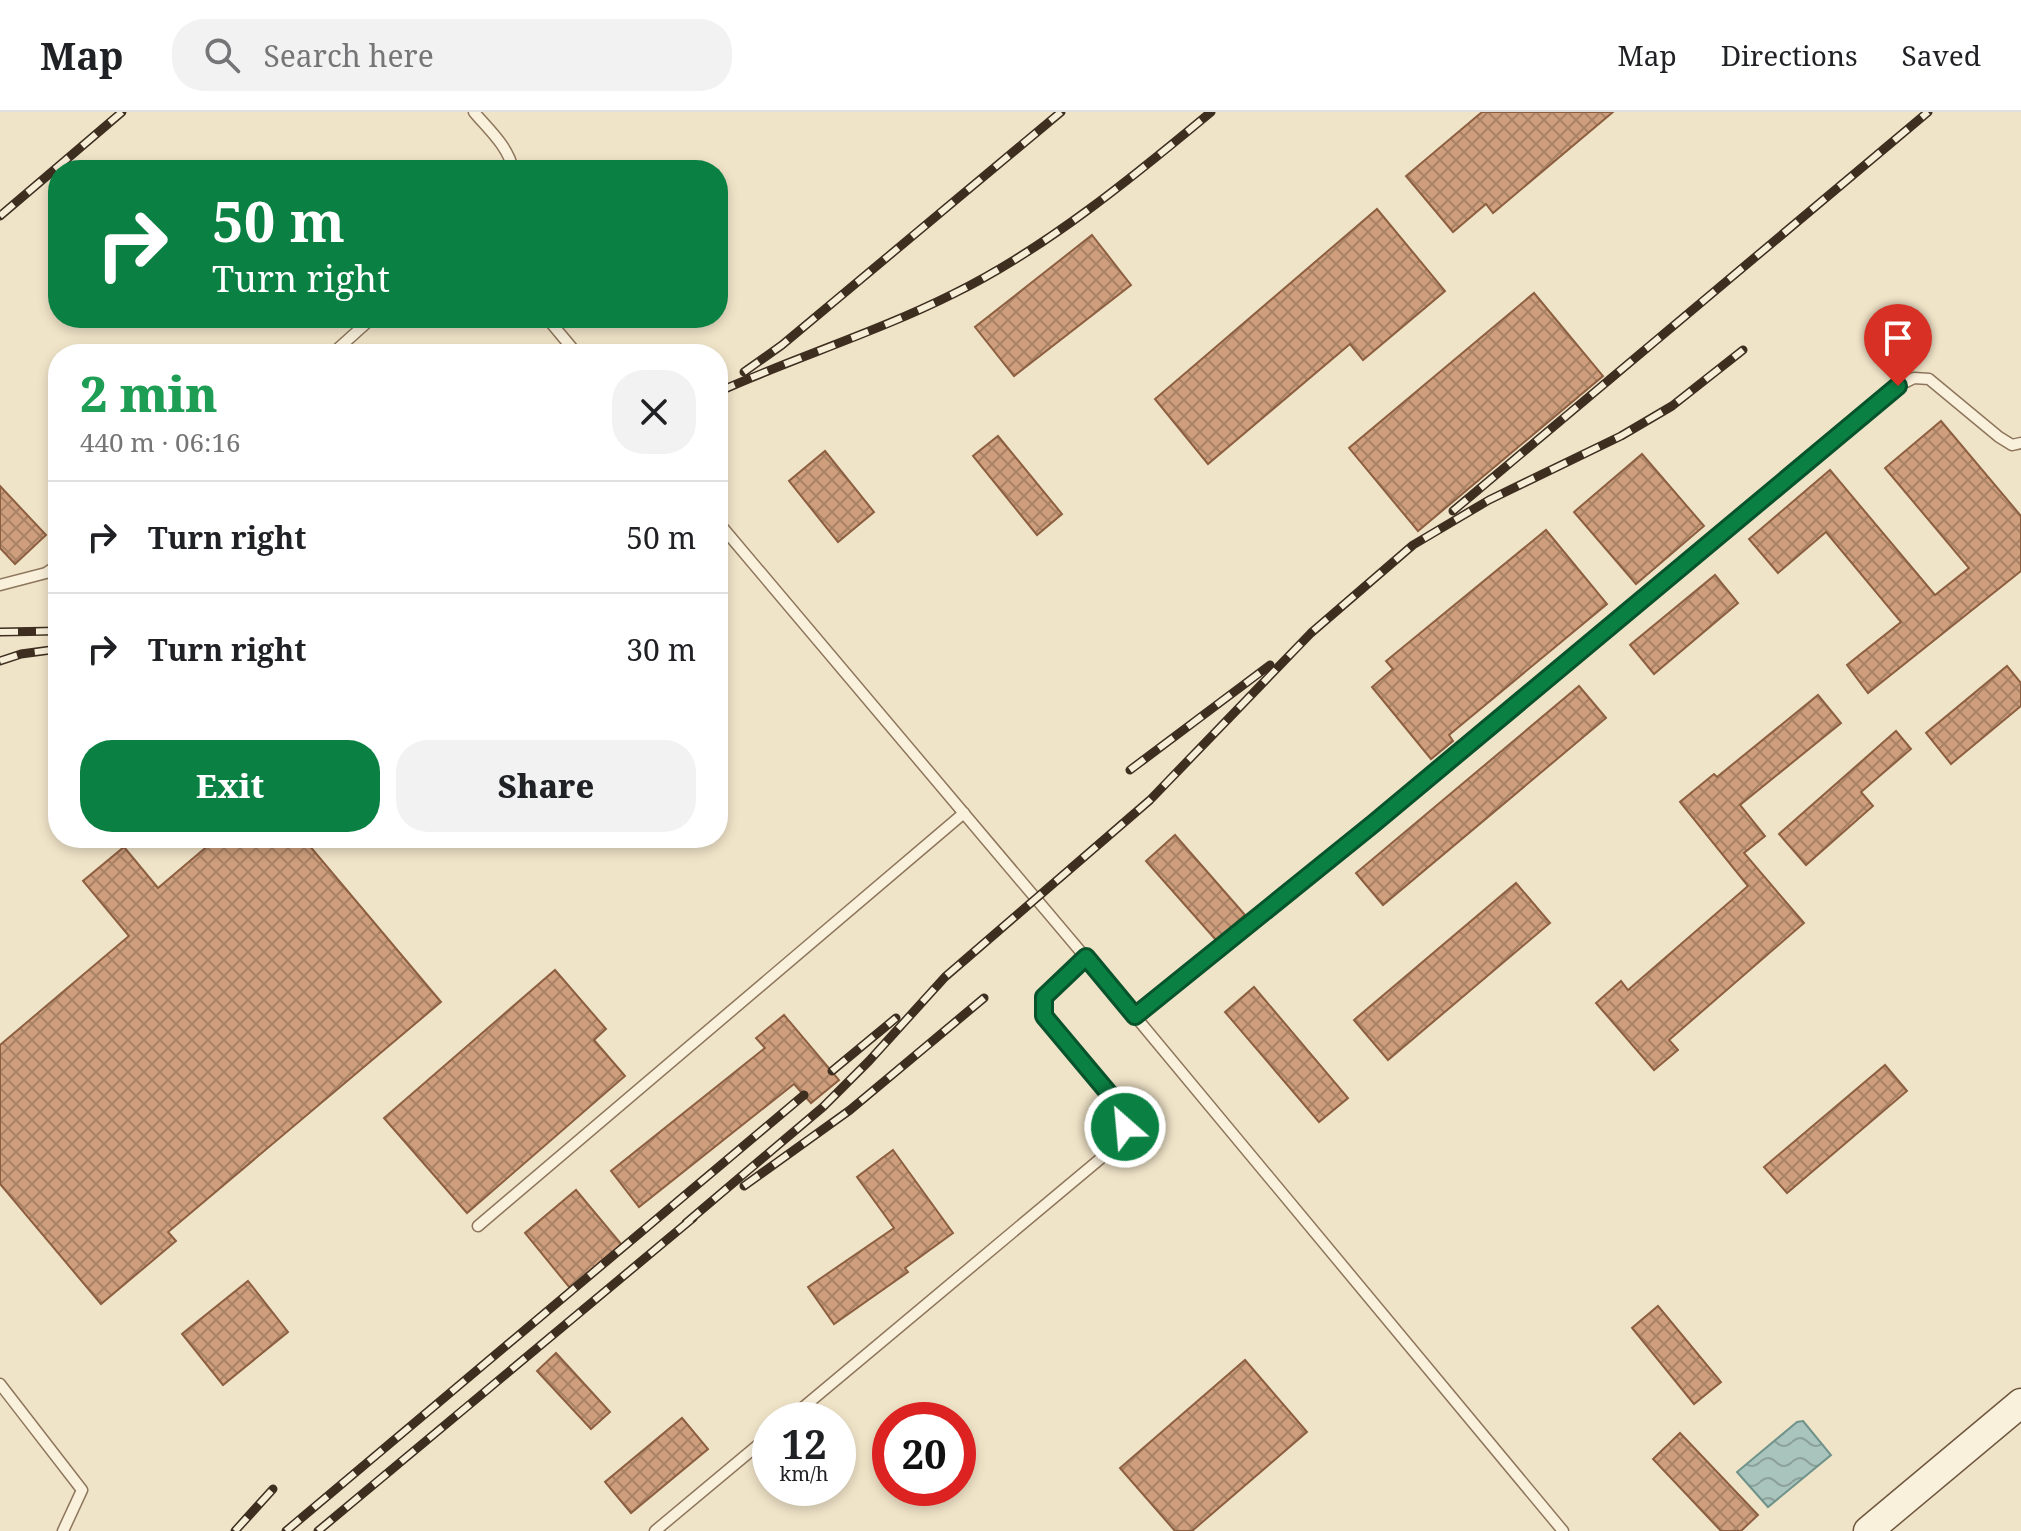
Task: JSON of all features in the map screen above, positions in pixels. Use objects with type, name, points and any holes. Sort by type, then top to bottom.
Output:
[{"type":"main road","points":[[1868,1531],[2021,1403]]},
{"type":"lane","points":[[474,112],[502,144],[510,160]]},
{"type":"lane","points":[[343,344],[361,328]]},
{"type":"lane","points":[[555,328],[569,344]]},
{"type":"lane","points":[[1135,1016],[1373,824],[1898,386],[1914,378],[1929,379],[1999,437],[2012,445],[2021,443]]},
{"type":"lane","points":[[728,534],[1086,957],[1563,1531]]},
{"type":"lane","points":[[0,585],[48,572]]},
{"type":"lane","points":[[478,1226],[964,813]]},
{"type":"lane","points":[[810,1402],[1118,1144],[1125,1127],[1122,1109],[1044,1016],[1044,997],[1086,957]]},
{"type":"lane","points":[[0,1384],[82,1490],[63,1531]]},
{"type":"lane","points":[[655,1531],[752,1450]]},
{"type":"water","points":[[1803,1421],[1831,1455],[1768,1507],[1737,1472],[1797,1422]]},
{"type":"building","points":[[1482,112],[1613,112],[1493,213],[1486,204],[1453,232],[1406,176]]},
{"type":"building","points":[[1377,209],[1445,291],[1363,360],[1350,344],[1208,464],[1155,399]]},
{"type":"building","points":[[1092,235],[1131,285],[1014,376],[975,327]]},
{"type":"building","points":[[1534,293],[1603,376],[1418,531],[1349,448]]},
{"type":"building","points":[[1941,421],[2021,516],[2021,571],[1868,693],[1847,665],[1901,622],[1826,532],[1778,573],[1749,539],[1830,470],[1935,595],[1969,568],[1885,468]]},
{"type":"building","points":[[998,436],[1062,514],[1037,535],[973,456]]},
{"type":"building","points":[[825,451],[874,512],[838,542],[789,481]]},
{"type":"building","points":[[1642,454],[1704,526],[1636,584],[1574,512]]},
{"type":"building","points":[[0,486],[46,535],[15,564],[0,548]]},
{"type":"building","points":[[1546,530],[1607,604],[1449,735],[1453,741],[1431,759],[1372,687],[1393,669],[1386,661]]},
{"type":"building","points":[[1715,575],[1738,603],[1654,674],[1630,645]]},
{"type":"building","points":[[2007,666],[2021,683],[2021,706],[1951,764],[1926,733]]},
{"type":"building","points":[[1579,686],[1606,718],[1383,905],[1356,873]]},
{"type":"building","points":[[1818,695],[1841,723],[1740,805],[1765,836],[1744,853],[1804,923],[1669,1040],[1678,1050],[1654,1070],[1596,1003],[1621,981],[1628,990],[1748,886],[1680,802],[1714,774],[1717,777]]},
{"type":"building","points":[[1896,731],[1911,749],[1861,792],[1873,806],[1806,865],[1779,834]]},
{"type":"building","points":[[1175,835],[1245,915],[1216,940],[1146,861]]},
{"type":"building","points":[[125,848],[158,888],[205,848],[311,848],[441,1002],[168,1232],[176,1241],[101,1304],[0,1184],[0,1045],[129,936],[83,881]]},
{"type":"building","points":[[1516,883],[1550,923],[1388,1060],[1354,1020]]},
{"type":"building","points":[[555,970],[606,1029],[594,1040],[625,1076],[467,1213],[384,1118]]},
{"type":"building","points":[[1254,987],[1348,1098],[1319,1122],[1225,1012]]},
{"type":"building","points":[[784,1015],[839,1080],[811,1103],[794,1084],[639,1207],[611,1171],[765,1048],[756,1038]]},
{"type":"building","points":[[1885,1065],[1907,1091],[1787,1193],[1764,1167]]},
{"type":"building","points":[[893,1150],[953,1233],[905,1268],[908,1272],[834,1324],[808,1287],[894,1228],[857,1177]]},
{"type":"building","points":[[576,1190],[622,1245],[570,1288],[525,1233]]},
{"type":"building","points":[[248,1281],[288,1332],[223,1385],[182,1334]]},
{"type":"building","points":[[1658,1306],[1721,1382],[1694,1404],[1632,1328]]},
{"type":"building","points":[[556,1353],[610,1412],[591,1429],[537,1371]]},
{"type":"building","points":[[1245,1360],[1307,1432],[1192,1531],[1175,1531],[1120,1468]]},
{"type":"building","points":[[682,1418],[708,1449],[631,1513],[605,1482]]},
{"type":"building","points":[[1680,1433],[1758,1515],[1741,1531],[1721,1531],[1653,1459]]},
{"type":"railway","points":[[66,160],[122,112]]},
{"type":"railway","points":[[744,372],[782,345],[1061,112]]},
{"type":"railway","points":[[728,388],[895,320],[987,276],[1087,210],[1211,112]]},
{"type":"railway","points":[[1453,511],[1928,112]]},
{"type":"railway","points":[[0,216],[48,175]]},
{"type":"railway","points":[[686,1223],[823,1107],[945,977],[1150,800],[1311,633],[1413,545],[1489,500],[1621,436],[1672,406],[1743,350]]},
{"type":"railway","points":[[0,632],[48,631]]},
{"type":"railway","points":[[0,661],[48,650]]},
{"type":"railway","points":[[1130,770],[1270,665]]},
{"type":"railway","points":[[744,1186],[850,1110],[984,998]]},
{"type":"railway","points":[[832,1071],[896,1018]]},
{"type":"railway","points":[[286,1531],[804,1095]]},
{"type":"railway","points":[[318,1531],[693,1218]]},
{"type":"railway","points":[[235,1531],[273,1489]]},
{"type":"route","points":[[1125,1127],[1122,1109],[1044,1016],[1044,997],[1086,957],[1135,1016],[1373,824],[1898,386]]}]
